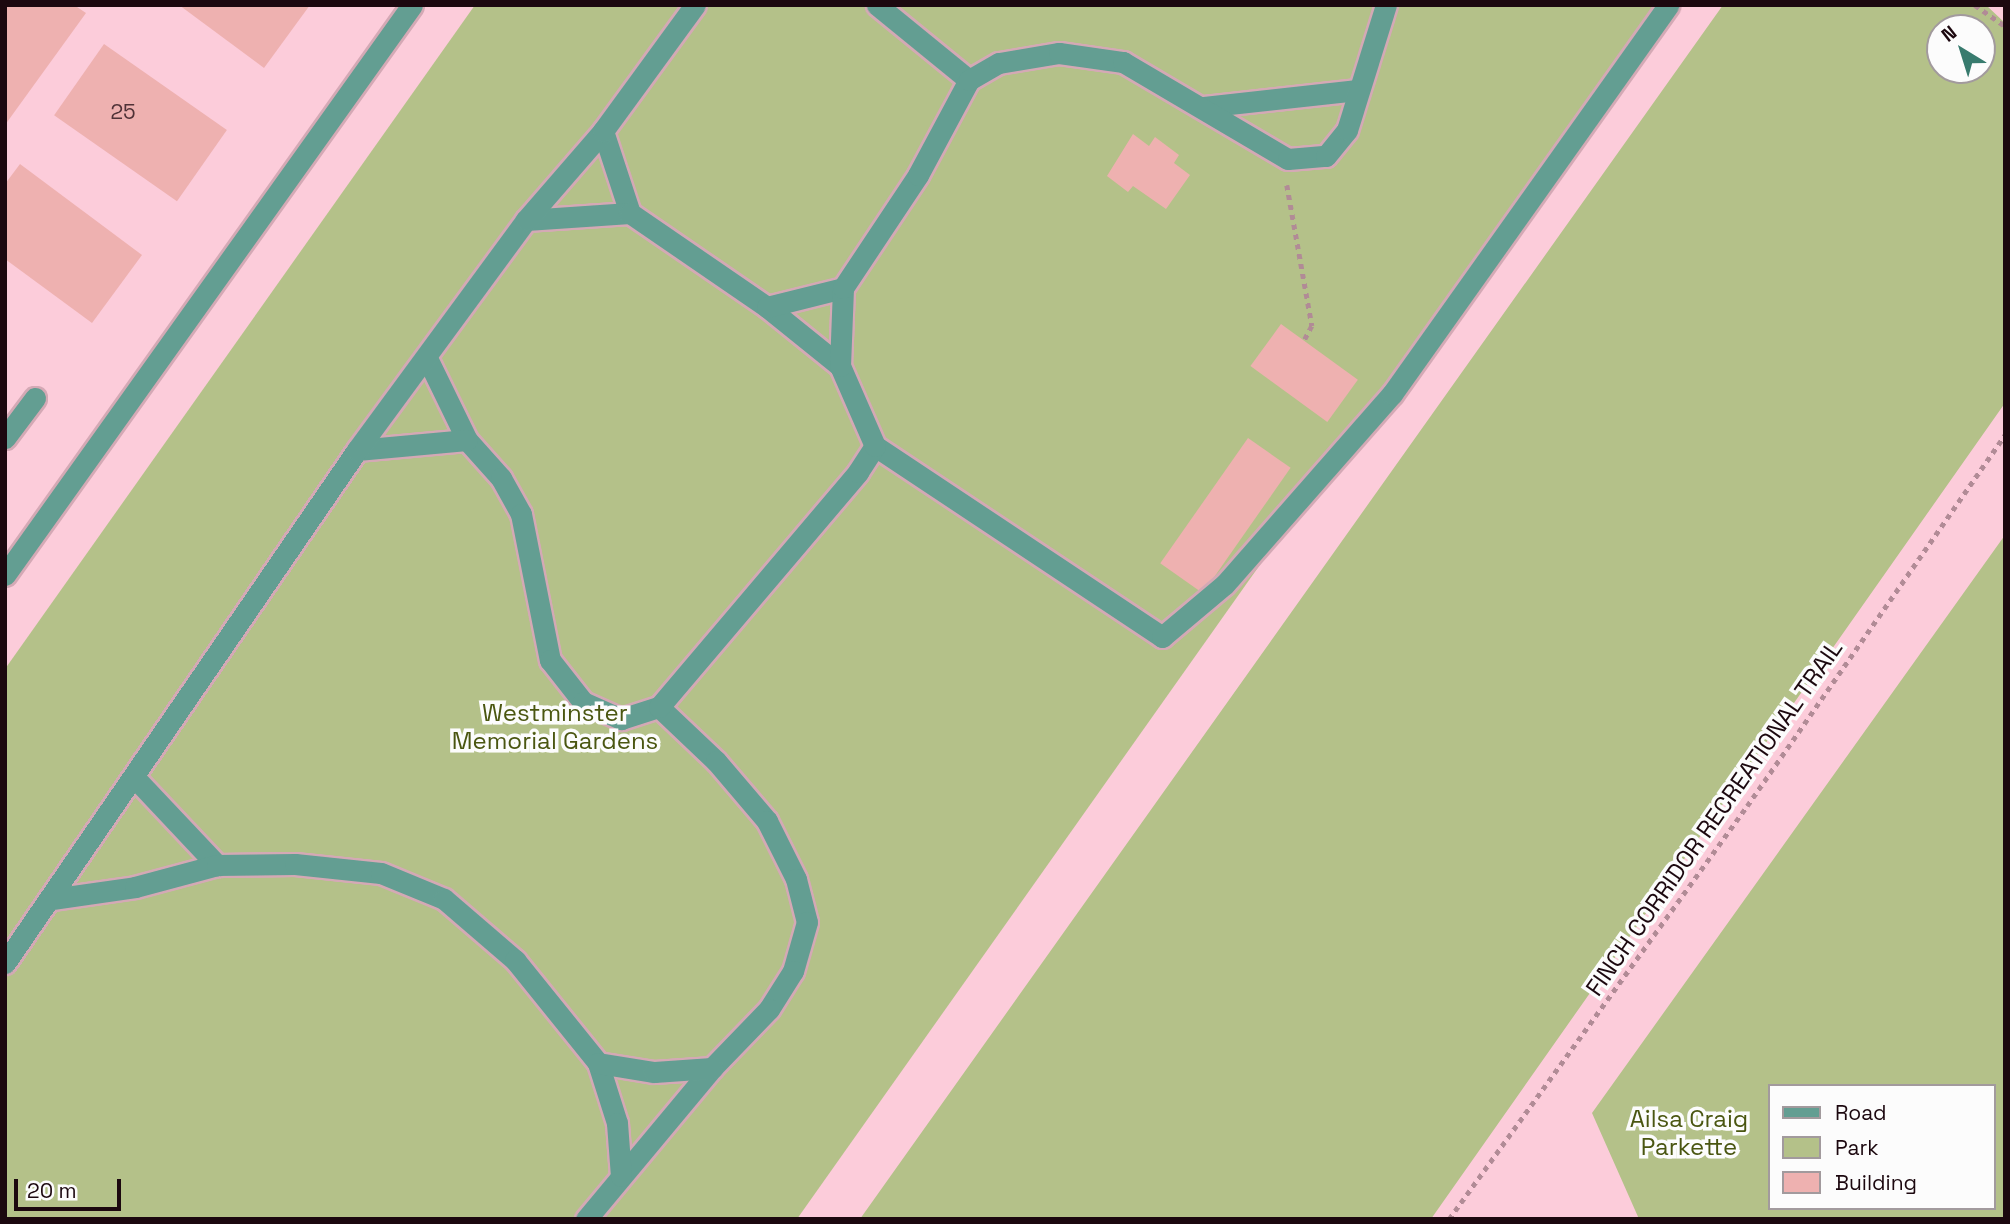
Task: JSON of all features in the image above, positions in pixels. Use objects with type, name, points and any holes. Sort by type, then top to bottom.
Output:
[{"type":"lane","points":[[5,575],[412,5]]},
{"type":"lane","points":[[5,963],[52,899],[357,450],[526,220],[603,131],[695,5]]},
{"type":"lane","points":[[877,5],[969,80]]},
{"type":"lane","points":[[1385,5],[1356,90],[1347,130],[1326,156],[1288,159],[1123,62],[1059,53],[999,63],[969,80],[918,175],[844,288],[840,366],[876,446],[1163,637],[1225,584],[1392,394],[1668,5]]},
{"type":"lane","points":[[1203,107],[1356,90]]},
{"type":"lane","points":[[603,131],[631,213],[766,307],[840,366]]},
{"type":"lane","points":[[526,220],[631,213]]},
{"type":"lane","points":[[766,307],[844,288]]},
{"type":"lane","points":[[426,358],[467,440],[501,478],[521,514],[551,660],[583,702],[621,719],[659,706],[859,472],[876,446]]},
{"type":"lane","points":[[5,438],[35,398]]},
{"type":"lane","points":[[357,450],[467,440]]},
{"type":"lane","points":[[586,1219],[712,1068],[769,1009],[793,971],[807,922],[796,878],[767,821],[716,761],[659,706]]},
{"type":"lane","points":[[135,778],[217,865]]},
{"type":"lane","points":[[52,899],[135,887],[217,865],[295,864],[381,873],[444,899],[515,960],[598,1063],[617,1123],[621,1176]]},
{"type":"lane","points":[[598,1063],[654,1072],[712,1068]]},
{"type":"path","points":[[1975,5],[2005,26]]},
{"type":"path","points":[[1288,159],[1286,197],[1312,327],[1304,341]]},
{"type":"path","name":"FINCH CORRIDOR RECREATIONAL TRAIL","points":[[1449,1219],[1747,806],[2005,435]]},
{"type":"green space","name":"Westminster Memorial Gardens","points":[[475,5],[1656,5],[797,1219],[5,1219],[5,669]]},
{"type":"green space","points":[[1723,5],[1986,5],[1996,14],[1926,14],[1926,84],[1996,84],[1996,14],[2005,23],[2005,403],[1431,1219],[860,1219]]},
{"type":"green space","name":"Ailsa Craig Parkette","points":[[2005,535],[2005,1219],[1639,1219],[1592,1113]]},
{"type":"building","points":[[5,5],[74,5],[86,13],[5,125]]},
{"type":"building","points":[[179,5],[310,5],[264,68]]},
{"type":"building","points":[[104,44],[227,130],[177,201],[54,115]]},
{"type":"building","points":[[1133,134],[1149,146],[1155,137],[1179,155],[1174,163],[1190,175],[1166,209],[1133,186],[1128,192],[1107,176]]},
{"type":"building","points":[[20,164],[142,255],[92,323],[5,259],[5,184]]},
{"type":"building","points":[[1281,324],[1358,380],[1327,422],[1250,366]]},
{"type":"building","points":[[1248,438],[1291,468],[1203,593],[1160,563]]}]
